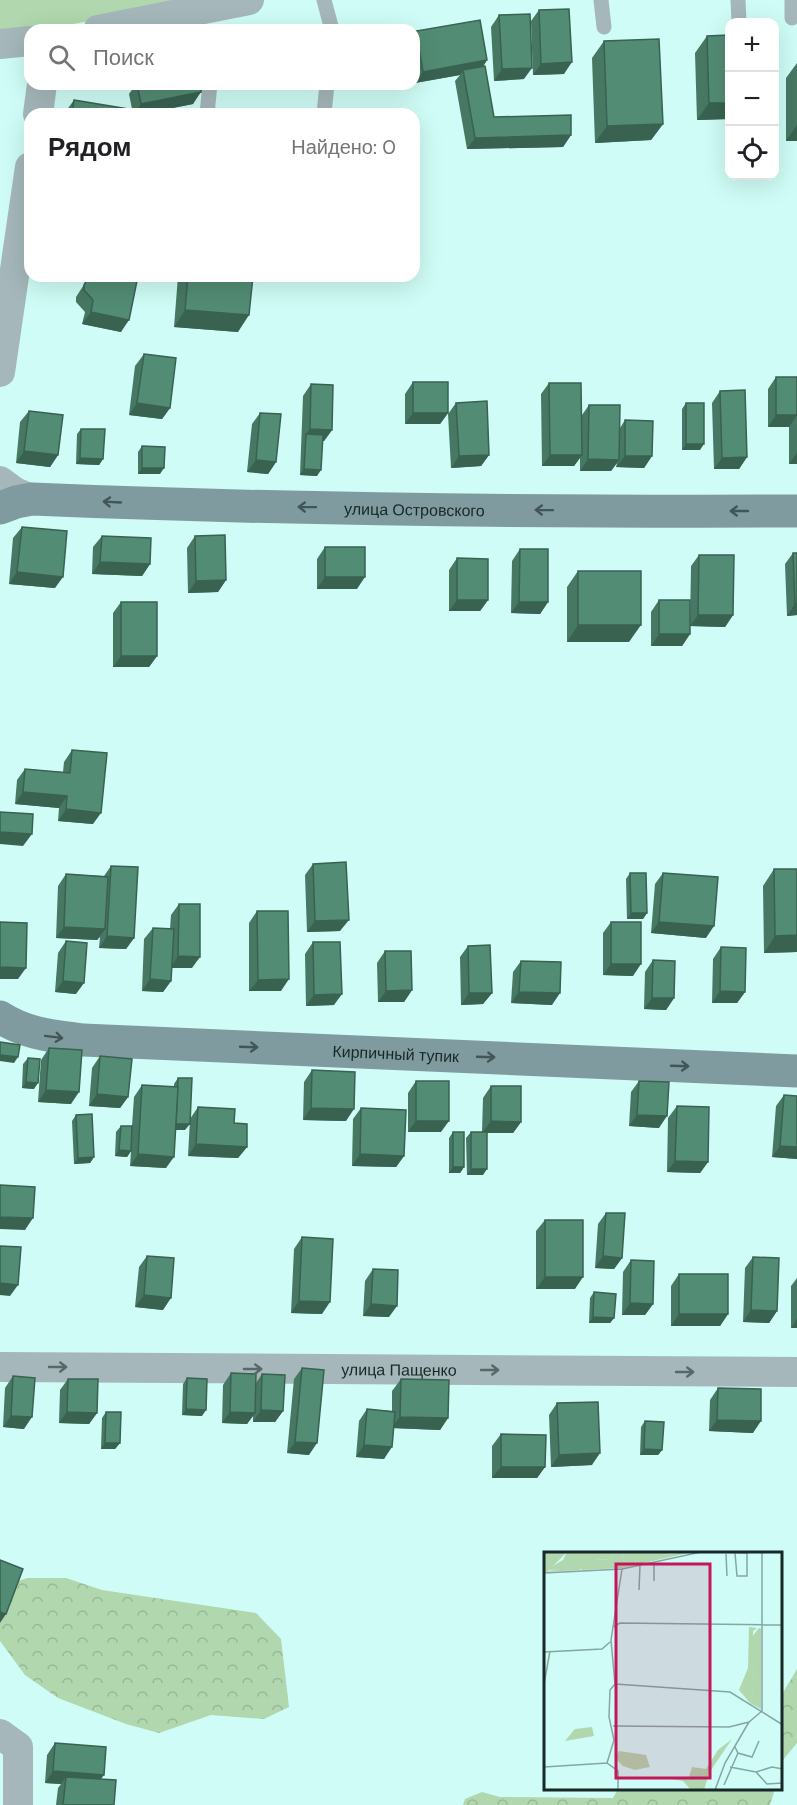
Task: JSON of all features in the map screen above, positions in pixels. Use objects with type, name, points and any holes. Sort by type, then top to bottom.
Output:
[{"type":"street","points":[[140,24],[202,15],[249,0]]},
{"type":"street","points":[[0,44],[24,42]]},
{"type":"street","points":[[39,108],[41,90]]},
{"type":"street","points":[[0,372],[24,208]]},
{"type":"street","name":"улица Островского","points":[[0,481],[15,492],[32,499]]},
{"type":"street","name":"улица Островского","points":[[0,508],[32,499],[144,504],[334,507],[797,511]]},
{"type":"street","name":"Кирпичный тупик","points":[[0,1017],[14,1026],[38,1034],[83,1040],[797,1071]]},
{"type":"street","name":"улица Пащенко","points":[[0,1367],[797,1372]]},
{"type":"street","points":[[0,1734],[18,1747],[18,1805]]},
{"type":"lane","points":[[324,0],[330,24]]},
{"type":"lane","points":[[601,0],[604,27]]},
{"type":"lane","points":[[738,0],[739,18]]},
{"type":"lane","points":[[792,0],[792,18]]},
{"type":"lane","points":[[208,108],[209,90]]},
{"type":"lane","points":[[325,108],[326,90]]},
{"type":"green space","points":[[0,0],[205,0],[73,24],[24,24],[24,30],[0,31]]},
{"type":"green space","points":[[27,1578],[66,1578],[102,1590],[256,1613],[281,1639],[289,1707],[264,1719],[211,1715],[159,1733],[126,1724],[58,1698],[25,1675],[0,1641],[0,1593],[10,1584]]},
{"type":"green space","points":[[797,1669],[797,1743],[782,1764],[782,1694]]},
{"type":"green space","points":[[617,1790],[775,1790],[770,1805],[463,1805],[465,1799],[482,1792],[500,1797],[613,1798]]},
{"type":"building","points":[[569,9],[572,62],[541,64],[539,10]]},
{"type":"building","points":[[530,14],[532,68],[502,69],[499,15]]},
{"type":"building","points":[[480,20],[487,60],[423,72],[420,30]]},
{"type":"building","points":[[725,35],[725,103],[709,103],[707,36]]},
{"type":"building","points":[[659,39],[663,124],[607,126],[604,41]]},
{"type":"building","points":[[485,66],[494,117],[571,115],[571,135],[475,138],[463,70]]},
{"type":"building","points":[[138,90],[201,90],[201,92],[141,104]]},
{"type":"building","points":[[74,100],[122,108],[73,108]]},
{"type":"building","points":[[86,282],[137,282],[129,320],[91,312],[93,300],[84,290]]},
{"type":"building","points":[[187,282],[252,282],[249,315],[185,310]]},
{"type":"building","points":[[144,354],[176,358],[170,408],[137,403]]},
{"type":"building","points":[[776,377],[797,377],[797,415],[776,415]]},
{"type":"building","points":[[413,382],[448,382],[448,413],[413,413]]},
{"type":"building","points":[[549,383],[581,383],[582,455],[550,455]]},
{"type":"building","points":[[311,384],[333,385],[332,430],[310,429]]},
{"type":"building","points":[[745,390],[747,457],[722,458],[720,391]]},
{"type":"building","points":[[487,401],[489,455],[459,456],[456,403]]},
{"type":"building","points":[[686,403],[704,403],[704,444],[686,444]]},
{"type":"building","points":[[589,405],[620,405],[619,460],[588,459]]},
{"type":"building","points":[[29,411],[63,415],[58,455],[24,451]]},
{"type":"building","points":[[260,413],[281,414],[276,462],[256,460]]},
{"type":"building","points":[[625,420],[653,421],[652,456],[625,456]]},
{"type":"building","points":[[81,429],[105,429],[103,459],[80,458]]},
{"type":"building","points":[[306,434],[323,435],[321,470],[304,469]]},
{"type":"building","points":[[142,446],[165,447],[164,468],[142,468]]},
{"type":"building","points":[[22,527],[67,531],[63,577],[17,572]]},
{"type":"building","points":[[225,535],[226,580],[196,581],[195,536]]},
{"type":"building","points":[[102,536],[151,538],[150,564],[100,562]]},
{"type":"building","points":[[325,547],[365,547],[365,577],[325,577]]},
{"type":"building","points":[[520,549],[548,549],[548,602],[519,602]]},
{"type":"building","points":[[793,553],[797,553],[797,604],[795,604]]},
{"type":"building","points":[[699,555],[734,555],[733,615],[698,615]]},
{"type":"building","points":[[457,558],[488,559],[488,600],[457,600]]},
{"type":"building","points":[[578,571],[641,571],[641,625],[578,625]]},
{"type":"building","points":[[659,600],[690,600],[690,634],[659,634]]},
{"type":"building","points":[[121,602],[157,602],[157,656],[121,656]]},
{"type":"building","points":[[72,750],[107,753],[101,813],[66,809],[67,796],[23,792],[25,769],[70,773]]},
{"type":"building","points":[[0,812],[33,814],[32,834],[0,832]]},
{"type":"building","points":[[346,862],[349,920],[315,921],[313,864]]},
{"type":"building","points":[[111,866],[138,867],[134,938],[107,936]]},
{"type":"building","points":[[774,869],[797,869],[797,935],[775,936]]},
{"type":"building","points":[[630,873],[646,873],[647,913],[631,913]]},
{"type":"building","points":[[663,873],[718,877],[714,926],[659,922]]},
{"type":"building","points":[[66,874],[108,877],[105,929],[64,927]]},
{"type":"building","points":[[179,904],[200,904],[200,957],[178,956]]},
{"type":"building","points":[[257,911],[288,911],[289,979],[258,980]]},
{"type":"building","points":[[0,922],[27,923],[26,968],[0,967]]},
{"type":"building","points":[[611,922],[641,922],[641,964],[611,964]]},
{"type":"building","points":[[153,928],[174,929],[171,981],[150,979]]},
{"type":"building","points":[[66,941],[87,943],[84,983],[63,981]]},
{"type":"building","points":[[313,942],[340,942],[342,994],[314,995]]},
{"type":"building","points":[[490,945],[492,993],[469,993],[468,946]]},
{"type":"building","points":[[721,947],[746,948],[745,992],[720,991]]},
{"type":"building","points":[[385,951],[411,951],[412,990],[386,991]]},
{"type":"building","points":[[653,960],[675,961],[674,998],[652,998]]},
{"type":"building","points":[[521,961],[561,962],[560,993],[519,992]]},
{"type":"building","points":[[0,1042],[20,1045],[18,1057],[0,1055]]},
{"type":"building","points":[[49,1048],[82,1050],[79,1092],[46,1090]]},
{"type":"building","points":[[100,1056],[132,1059],[128,1097],[97,1094]]},
{"type":"building","points":[[28,1058],[40,1059],[38,1083],[26,1082]]},
{"type":"building","points":[[312,1070],[355,1072],[354,1109],[311,1108]]},
{"type":"building","points":[[178,1078],[192,1078],[190,1124],[176,1124]]},
{"type":"building","points":[[416,1081],[449,1081],[449,1121],[416,1121]]},
{"type":"building","points":[[639,1081],[669,1082],[667,1116],[637,1115]]},
{"type":"building","points":[[142,1085],[178,1087],[174,1157],[138,1154]]},
{"type":"building","points":[[491,1086],[521,1086],[521,1122],[491,1121]]},
{"type":"building","points":[[784,1095],[797,1096],[797,1147],[780,1146]]},
{"type":"building","points":[[677,1106],[709,1107],[708,1162],[675,1161]]},
{"type":"building","points":[[198,1107],[235,1109],[234,1123],[247,1124],[247,1147],[196,1144]]},
{"type":"building","points":[[361,1108],[406,1110],[404,1156],[360,1154]]},
{"type":"building","points":[[92,1114],[94,1157],[78,1158],[76,1115]]},
{"type":"building","points":[[121,1126],[132,1126],[131,1151],[119,1150]]},
{"type":"building","points":[[453,1132],[464,1132],[464,1167],[453,1167]]},
{"type":"building","points":[[471,1132],[487,1132],[487,1169],[471,1169]]},
{"type":"building","points":[[0,1185],[35,1187],[33,1218],[0,1217]]},
{"type":"building","points":[[606,1213],[625,1213],[622,1258],[603,1256]]},
{"type":"building","points":[[545,1220],[583,1220],[583,1277],[545,1277]]},
{"type":"building","points":[[302,1237],[333,1239],[330,1302],[299,1301]]},
{"type":"building","points":[[0,1246],[21,1247],[18,1285],[0,1283]]},
{"type":"building","points":[[147,1256],[174,1258],[171,1298],[144,1295]]},
{"type":"building","points":[[753,1257],[779,1258],[777,1311],[751,1310]]},
{"type":"building","points":[[631,1260],[654,1261],[653,1304],[630,1303]]},
{"type":"building","points":[[373,1269],[398,1270],[397,1306],[371,1304]]},
{"type":"building","points":[[679,1274],[728,1274],[728,1314],[679,1314]]},
{"type":"building","points":[[594,1292],[616,1294],[614,1318],[593,1317]]},
{"type":"building","points":[[302,1368],[324,1370],[317,1443],[295,1442]]},
{"type":"building","points":[[231,1373],[256,1374],[255,1413],[230,1412]]},
{"type":"building","points":[[262,1374],[285,1375],[283,1411],[261,1410]]},
{"type":"building","points":[[13,1376],[35,1378],[32,1417],[11,1416]]},
{"type":"building","points":[[187,1378],[207,1379],[206,1410],[186,1409]]},
{"type":"building","points":[[68,1379],[98,1379],[97,1413],[67,1412]]},
{"type":"building","points":[[401,1379],[449,1380],[448,1418],[400,1417]]},
{"type":"building","points":[[718,1388],[761,1389],[761,1421],[717,1420]]},
{"type":"building","points":[[598,1402],[600,1453],[559,1455],[557,1403]]},
{"type":"building","points":[[367,1409],[395,1412],[392,1447],[364,1445]]},
{"type":"building","points":[[106,1412],[121,1412],[120,1443],[105,1443]]},
{"type":"building","points":[[645,1421],[664,1422],[662,1450],[644,1449]]},
{"type":"building","points":[[501,1434],[546,1435],[545,1467],[501,1467]]},
{"type":"building","points":[[0,1560],[23,1569],[6,1614],[0,1612]]},
{"type":"building","points":[[55,1743],[106,1747],[104,1775],[53,1771]]},
{"type":"building","points":[[66,1777],[116,1780],[114,1805],[63,1805]]}]
